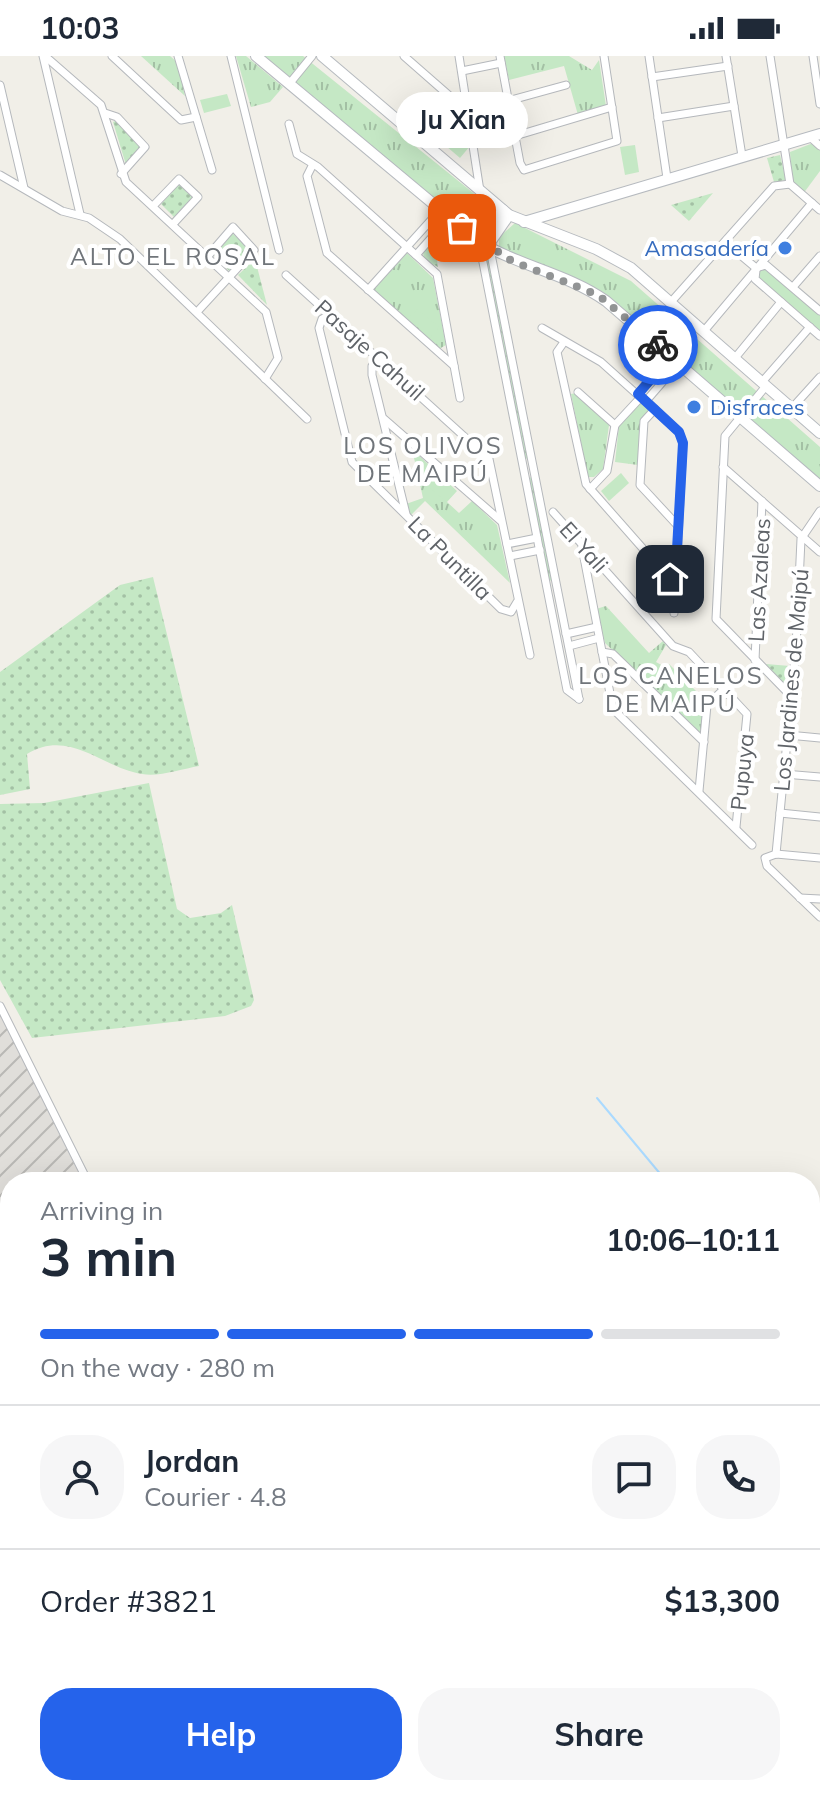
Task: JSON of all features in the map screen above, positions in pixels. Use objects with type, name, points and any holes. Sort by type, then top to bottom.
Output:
[{"type":"street","points":[[44,56],[98,102],[105,113],[121,174],[230,277],[269,319],[278,358],[265,379]]},
{"type":"street","points":[[44,56],[80,214]]},
{"type":"street","points":[[112,56],[181,120],[196,117]]},
{"type":"street","points":[[231,56],[279,250]]},
{"type":"street","points":[[256,56],[479,242],[598,295],[820,486]]},
{"type":"street","points":[[290,83],[312,56]]},
{"type":"street","points":[[322,56],[506,213],[614,258],[671,302],[820,433]]},
{"type":"street","points":[[404,56],[469,113]]},
{"type":"street","points":[[472,56],[460,57],[480,191]]},
{"type":"street","points":[[462,71],[500,60],[524,170],[610,146],[617,141],[604,56]]},
{"type":"street","points":[[649,56],[667,178]]},
{"type":"street","points":[[726,56],[742,156]]},
{"type":"street","points":[[770,56],[790,184],[820,210]]},
{"type":"street","points":[[813,56],[820,104]]},
{"type":"street","points":[[180,58],[212,170]]},
{"type":"street","points":[[652,77],[728,66]]},
{"type":"street","points":[[0,85],[24,188]]},
{"type":"street","points":[[508,101],[566,85]]},
{"type":"street","points":[[658,118],[734,106]]},
{"type":"street","points":[[515,136],[612,107]]},
{"type":"street","points":[[105,113],[117,117],[145,147],[121,174]]},
{"type":"street","points":[[0,124],[10,130]]},
{"type":"street","points":[[289,124],[297,154],[318,167],[437,274],[460,398]]},
{"type":"street","points":[[524,222],[815,136],[820,146]]},
{"type":"street","points":[[312,166],[307,176],[327,253],[454,366]]},
{"type":"street","points":[[0,175],[62,211],[80,214],[120,239],[307,419]]},
{"type":"street","points":[[154,205],[179,179],[184,180],[198,197],[174,223]]},
{"type":"street","points":[[671,302],[774,186],[790,184]]},
{"type":"street","points":[[704,331],[812,203]]},
{"type":"street","points":[[368,290],[441,209]]},
{"type":"street","points":[[479,242],[506,213]]},
{"type":"street","points":[[479,242],[567,690],[579,699],[490,249],[506,213]]},
{"type":"street","points":[[416,255],[450,217]]},
{"type":"street","points":[[197,312],[254,250],[233,227],[208,256]]},
{"type":"street","points":[[725,242],[756,268]]},
{"type":"street","points":[[793,287],[820,256]]},
{"type":"street","points":[[756,268],[766,265],[820,311]]},
{"type":"street","points":[[756,268],[755,279],[820,336]]},
{"type":"street","name":"Pasaje Cahuil","points":[[286,275],[489,459],[503,523]]},
{"type":"street","points":[[735,358],[781,302]]},
{"type":"street","name":"La Puntilla","points":[[329,315],[322,319],[319,328],[349,457],[501,609],[511,612],[517,602]]},
{"type":"street","points":[[792,697],[716,619],[723,467],[725,434],[810,327]]},
{"type":"street","points":[[542,328],[601,362],[679,432],[683,443],[674,613]]},
{"type":"street","points":[[564,342],[557,352],[583,478],[675,585]]},
{"type":"street","points":[[378,358],[371,370],[406,515]]},
{"type":"street","points":[[590,489],[607,471],[615,425],[675,360]]},
{"type":"street","points":[[792,408],[820,377]]},
{"type":"street","points":[[578,392],[615,425]]},
{"type":"street","points":[[655,409],[644,421],[640,485],[678,526]]},
{"type":"street","points":[[383,418],[503,523],[530,655]]},
{"type":"street","points":[[524,468],[534,467]]},
{"type":"street","points":[[723,467],[820,552]]},
{"type":"street","name":"Las Azaleas","points":[[755,660],[762,501]]},
{"type":"street","name":"Los Jardines de Maipú","points":[[776,854],[792,697],[802,536],[820,511]]},
{"type":"street","name":"El Yali","points":[[553,512],[673,646],[689,652],[747,717]]},
{"type":"street","points":[[507,544],[537,538]]},
{"type":"street","points":[[581,545],[616,712],[752,845]]},
{"type":"street","points":[[510,556],[540,550]]},
{"type":"street","points":[[547,588],[557,587]]},
{"type":"street","points":[[566,634],[597,627]]},
{"type":"street","points":[[569,646],[599,638]]},
{"type":"street","points":[[602,652],[613,654],[704,742]]},
{"type":"street","points":[[699,791],[707,705],[724,689]]},
{"type":"street","name":"Pupuya","points":[[736,827],[747,717]]},
{"type":"street","points":[[788,735],[820,738]]},
{"type":"street","points":[[784,774],[820,777]]},
{"type":"street","points":[[780,813],[820,817]]},
{"type":"street","points":[[820,858],[776,854],[765,858],[767,866],[820,917]]},
{"type":"street","points":[[800,898],[820,899]]},
{"type":"street","points":[[0,1006],[83,1172]]},
{"type":"shaded area","points":[[0,1013],[78,1172],[0,1172]]},
{"type":"green space","points":[[141,56],[170,56],[177,62],[185,96]]},
{"type":"green space","points":[[236,56],[246,56],[283,87],[270,102],[251,107]]},
{"type":"green space","points":[[259,56],[303,56],[497,212],[478,236],[298,84]]},
{"type":"green space","points":[[504,56],[569,56],[592,70],[599,60],[606,106],[578,115],[564,66],[509,80]]},
{"type":"green space","points":[[227,94],[231,106],[204,113],[200,100]]},
{"type":"green space","points":[[113,122],[143,146],[126,165]]},
{"type":"green space","points":[[449,128],[470,146],[460,158],[439,140]]},
{"type":"green space","points":[[813,143],[820,150],[820,171],[803,194],[792,184],[790,152]]},
{"type":"green space","points":[[635,145],[639,172],[625,175],[620,147]]},
{"type":"green space","points":[[780,155],[786,180],[774,182],[767,158]]},
{"type":"green space","points":[[181,182],[195,195],[174,217],[161,204]]},
{"type":"green space","points":[[713,193],[689,221],[671,205]]},
{"type":"green space","points":[[515,223],[631,281],[820,447],[820,479],[603,292],[499,246],[499,237]]},
{"type":"green space","points":[[446,226],[453,233],[436,253],[438,267],[424,260],[423,252]]},
{"type":"green space","points":[[232,233],[251,250],[229,271],[213,254]]},
{"type":"green space","points":[[407,253],[433,278],[446,345],[439,349],[372,291]]},
{"type":"green space","points":[[484,258],[488,259],[528,458],[525,459]]},
{"type":"green space","points":[[255,259],[267,305],[238,275]]},
{"type":"green space","points":[[766,269],[820,315],[820,332],[759,279],[760,270]]},
{"type":"green space","points":[[417,309],[439,327],[430,338],[408,319]]},
{"type":"green space","points":[[576,393],[609,425],[603,469],[594,477],[588,477],[571,394]]},
{"type":"green space","points":[[641,403],[649,410],[640,423],[638,465],[615,462],[619,426]]},
{"type":"green space","points":[[777,413],[802,435],[792,448],[766,425]]},
{"type":"green space","points":[[412,449],[457,491],[447,502],[459,513],[472,501],[497,525],[510,583],[425,501],[411,515],[406,504],[423,498]]},
{"type":"green space","points":[[621,473],[629,483],[609,501],[601,491]]},
{"type":"green space","points":[[436,474],[456,491],[446,502],[427,485]]},
{"type":"green space","points":[[532,477],[552,580],[549,581],[529,478]]},
{"type":"green space","points":[[153,577],[199,766],[149,775],[127,770],[72,747],[43,747],[27,754],[30,789],[0,795],[0,672],[120,585]]},
{"type":"green space","points":[[606,606],[649,653],[663,641],[666,645],[656,662],[665,667],[669,664],[707,702],[700,733],[605,643],[596,609]]},
{"type":"green space","points":[[766,664],[790,666],[789,688],[786,687]]},
{"type":"green space","points":[[684,693],[702,712],[692,722],[673,704]]},
{"type":"green space","points":[[149,783],[177,909],[190,918],[221,913],[232,905],[254,1000],[251,1006],[225,1016],[32,1038],[0,980],[0,804],[44,803]]},
{"type":"waterway","points":[[597,1098],[659,1172]]},
{"type":"way so far","points":[[462,228],[512,261],[598,295],[658,345]]},
{"type":"place","name":"Ju Xian","points":[[462,228]]},
{"type":"place","name":"Amasadería","points":[[785,248]]},
{"type":"place","name":"Disfraces","points":[[694,407]]},
{"type":"district","name":"ALTO EL ROSAL","points":[[173,256]]},
{"type":"district","name":"LOS OLIVOS DE MAIPÚ","points":[[423,459]]},
{"type":"district","name":"LOS CANELOS DE MAIPÚ","points":[[671,689]]},
{"type":"route","points":[[658,345],[671,356],[638,394],[675,426],[683,443],[675,585],[670,579]]}]
